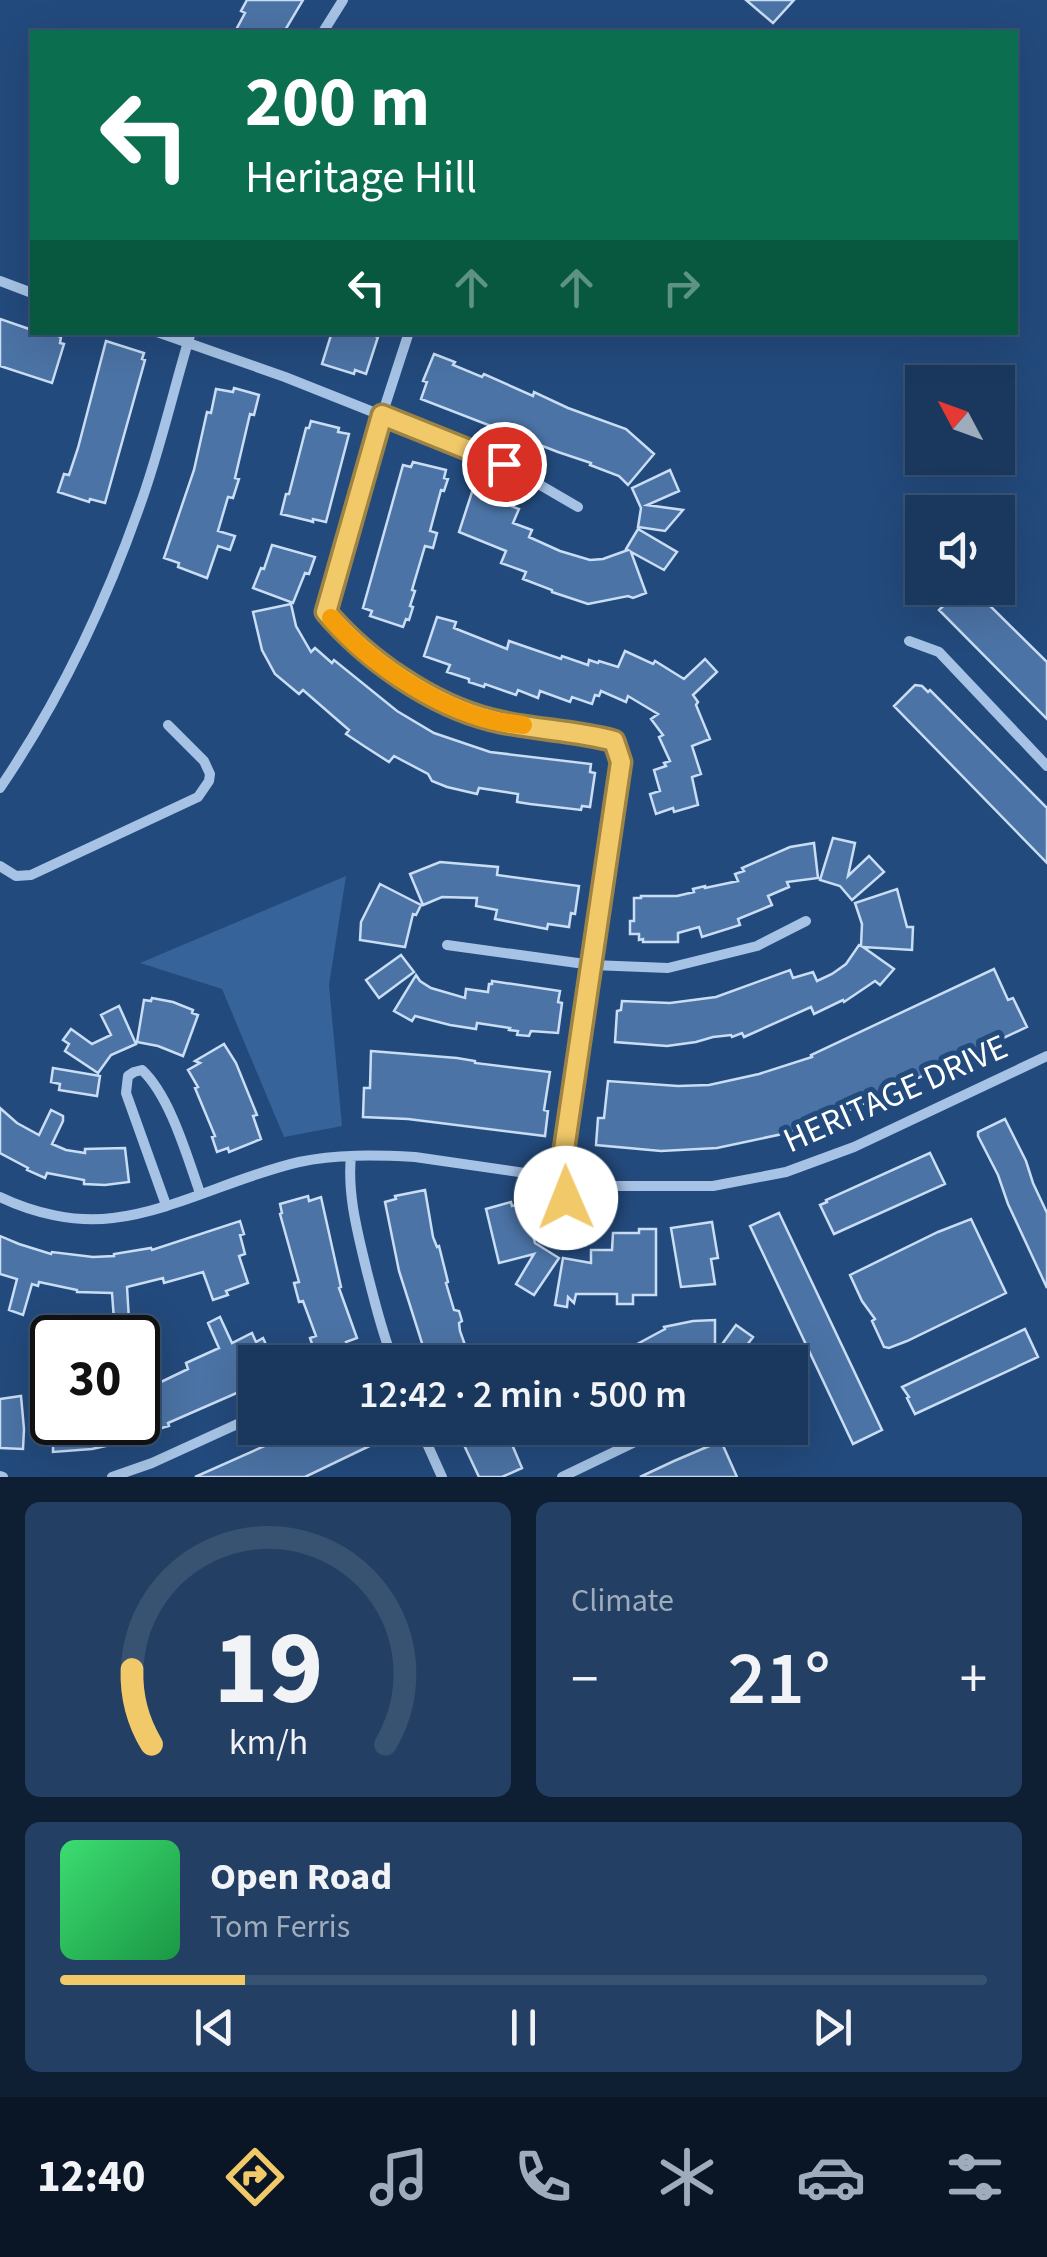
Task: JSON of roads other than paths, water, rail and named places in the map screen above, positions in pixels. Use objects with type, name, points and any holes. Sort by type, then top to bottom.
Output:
[{"type":"street","points":[[324,30],[343,0]]},
{"type":"street","points":[[0,281],[30,292]]},
{"type":"street","points":[[409,335],[326,612],[346,636],[386,668],[448,705],[491,720],[614,741],[621,762],[560,1177],[570,1218]]},
{"type":"street","points":[[0,788],[45,716],[103,602],[140,506],[190,337],[504,464],[578,506]]},
{"type":"street","points":[[909,641],[939,652],[1047,766]]},
{"type":"street","points":[[0,866],[16,876],[31,875],[198,796],[209,781],[208,768],[168,725]]},
{"type":"street","points":[[447,944],[592,965],[668,968],[757,946],[806,921]]},
{"type":"street","name":"HERITAGE DRIVE","points":[[0,1196],[40,1213],[111,1219],[302,1162],[351,1156],[414,1157],[615,1186],[713,1186],[786,1172],[854,1147],[1047,1056]]},
{"type":"street","points":[[166,1205],[126,1093],[128,1076],[134,1072],[142,1070],[155,1082],[200,1193]]},
{"type":"street","points":[[351,1156],[349,1177],[354,1213],[388,1345]]},
{"type":"street","points":[[112,1477],[238,1424]]},
{"type":"street","points":[[428,1445],[442,1477]]},
{"type":"street","points":[[562,1477],[629,1445]]}]
